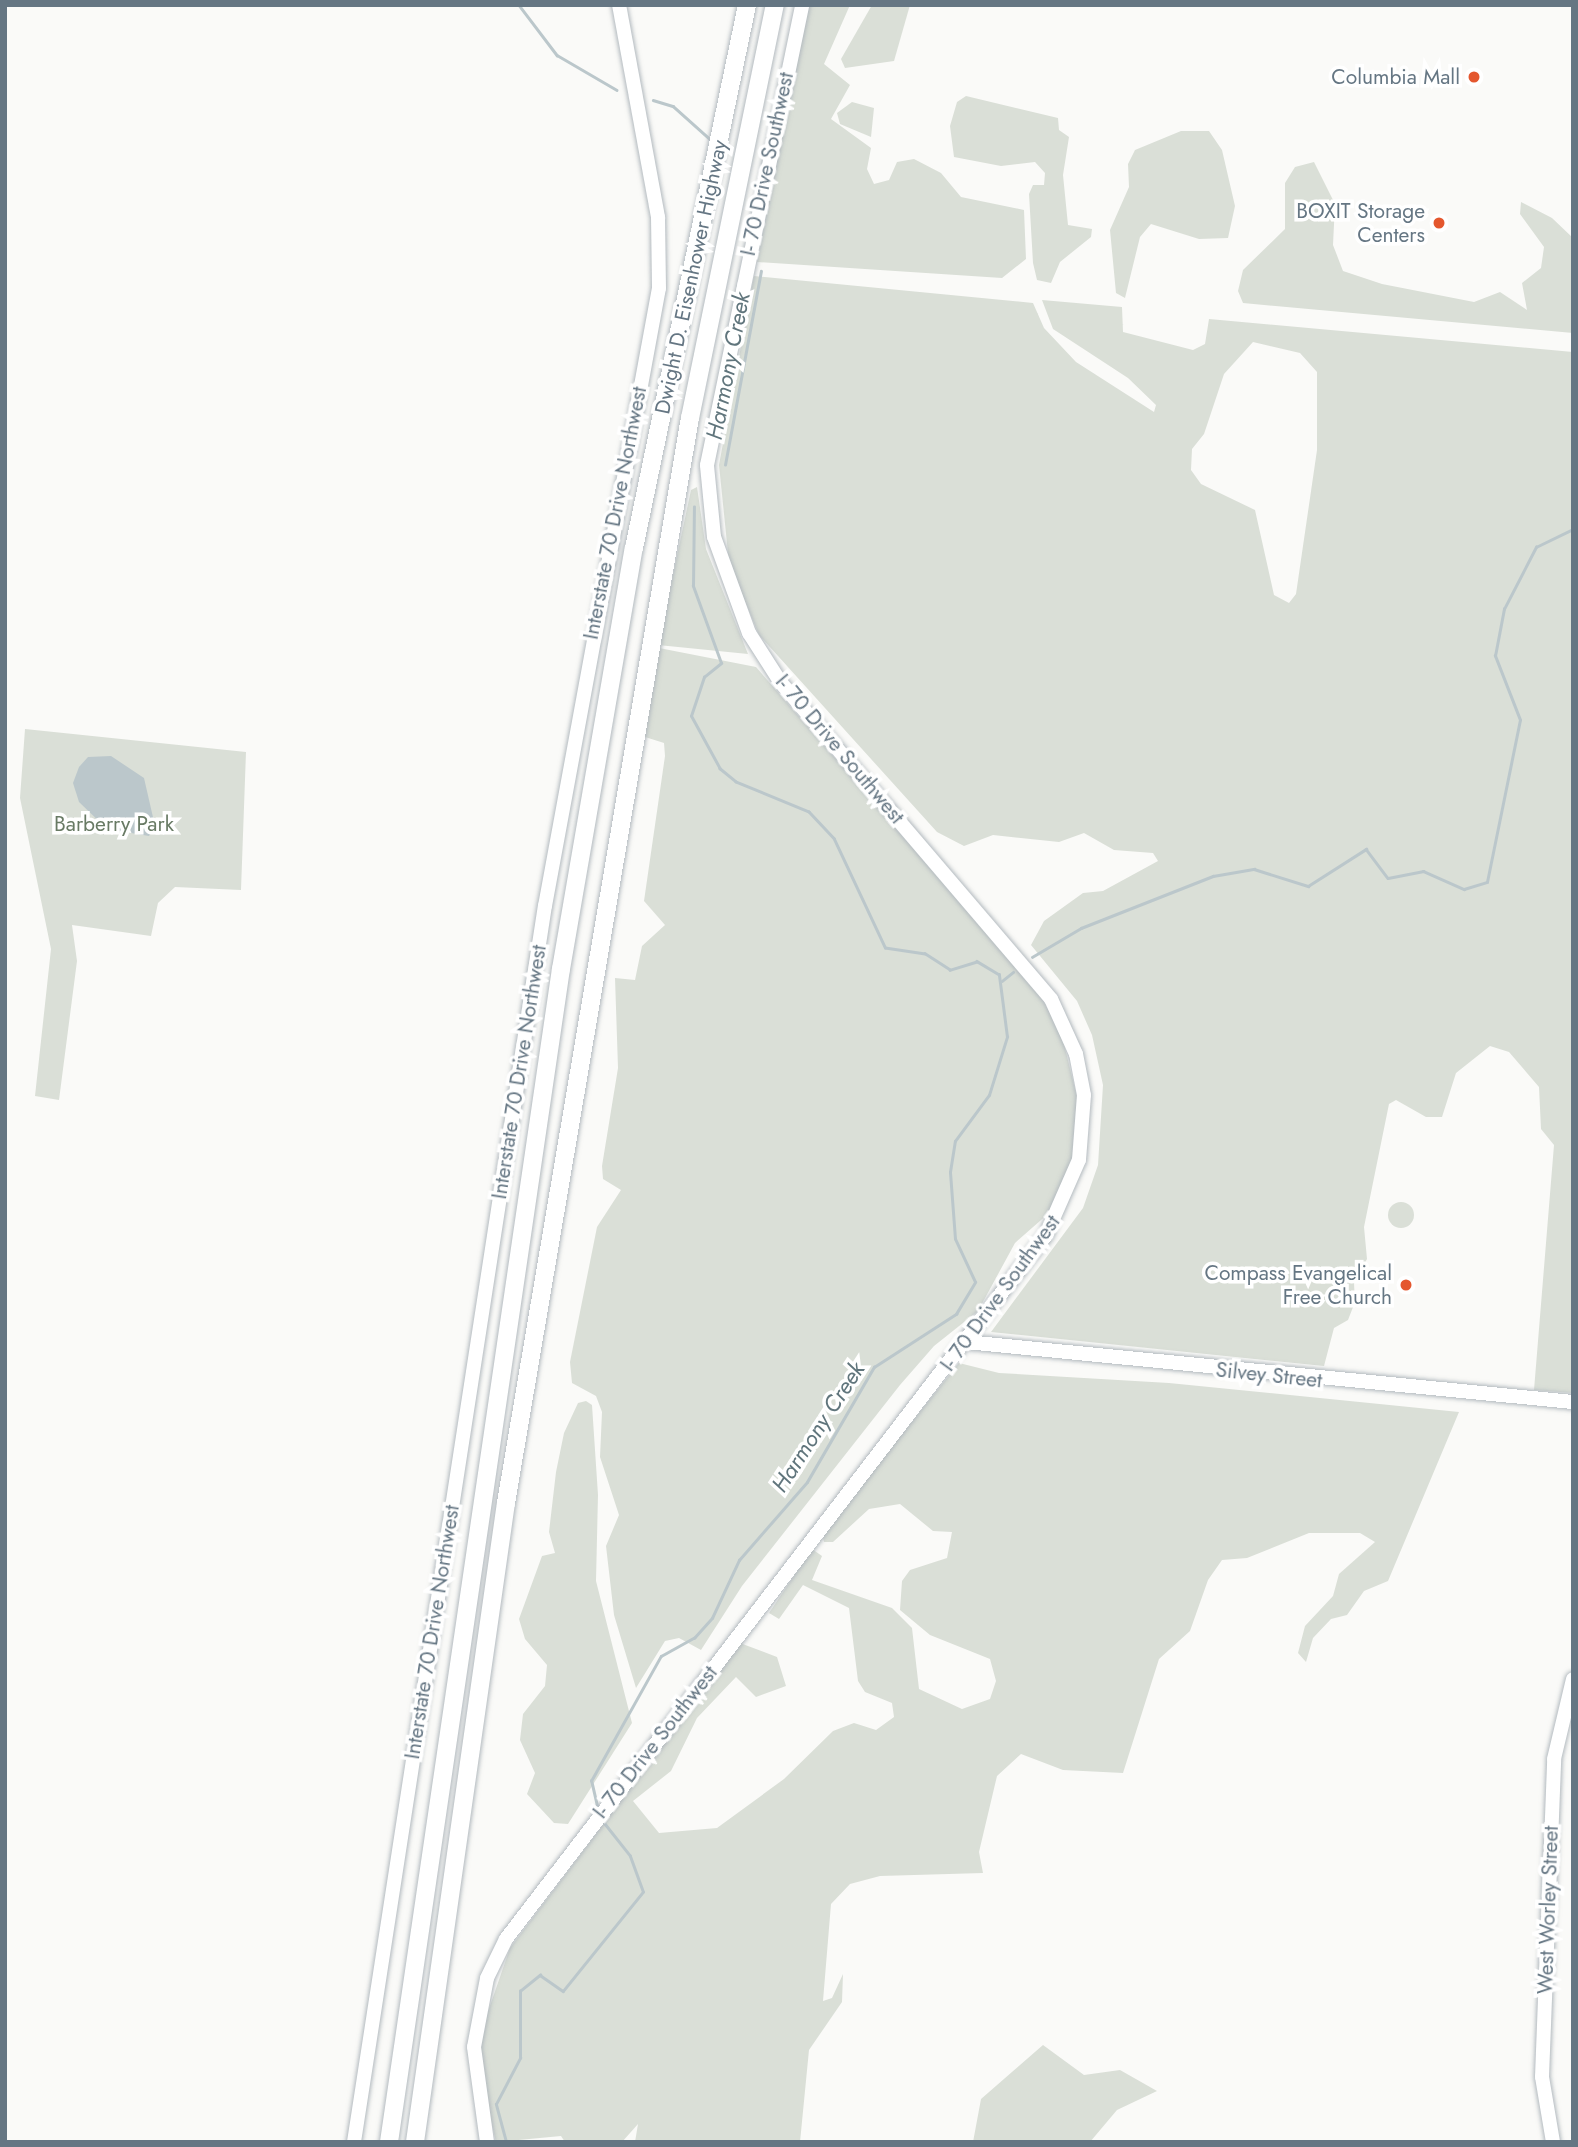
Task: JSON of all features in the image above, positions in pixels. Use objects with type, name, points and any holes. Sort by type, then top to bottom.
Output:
[{"type":"highway","name":"Dwight D. Eisenhower Highway","points":[[389,2142],[561,969],[634,548],[747,5]]},
{"type":"highway","name":"Dwight D. Eisenhower Highway","points":[[415,2142],[506,1503],[690,418],[775,5]]},
{"type":"street","name":"Interstate 70 Drive Northwest","points":[[355,2142],[544,906],[659,288],[658,217],[619,5]]},
{"type":"street","name":"I- 70 Drive Southwest","points":[[487,2142],[474,2048],[488,1978],[506,1939],[965,1342],[1066,1200],[1084,1122],[1076,1054],[1051,999],[781,683],[730,593],[706,493],[802,5]]},
{"type":"street","name":"Silvey Street","points":[[965,1342],[1573,1402]]},
{"type":"street","name":"West Worley Street","points":[[1553,2142],[1542,2077],[1554,1759],[1573,1679]]},
{"type":"green space","points":[[808,5],[850,5],[824,64],[850,85],[831,119],[871,148],[867,169],[874,184],[889,180],[897,162],[914,159],[941,173],[961,197],[1024,210],[1026,259],[1002,278],[757,262]]},
{"type":"green space","points":[[872,5],[910,5],[894,61],[845,68],[841,59]]},
{"type":"green space","points":[[966,96],[1058,118],[1059,130],[1069,137],[1063,175],[1068,225],[1092,229],[1091,237],[1060,262],[1051,283],[1037,280],[1033,263],[1029,194],[1033,185],[1044,185],[1045,173],[1035,162],[1001,166],[954,157],[950,126],[957,102]]},
{"type":"green space","points":[[852,102],[874,108],[871,137],[840,124],[837,113]]},
{"type":"green space","points":[[1181,131],[1209,131],[1222,150],[1235,206],[1228,238],[1199,239],[1151,224],[1140,237],[1125,298],[1116,293],[1110,230],[1129,187],[1128,164],[1135,150]]},
{"type":"green space","points":[[1314,162],[1335,204],[1333,245],[1343,271],[1382,284],[1474,302],[1500,292],[1527,310],[1522,283],[1541,268],[1544,247],[1520,214],[1521,202],[1552,218],[1573,238],[1573,333],[1243,303],[1238,291],[1243,270],[1285,229],[1285,183],[1295,167]]},
{"type":"green space","points":[[754,276],[1033,303],[1044,328],[1076,362],[1154,412],[1156,405],[1128,378],[1053,329],[1042,300],[1122,307],[1123,332],[1193,350],[1205,344],[1209,319],[1573,352],[1573,1393],[1534,1390],[1554,1145],[1541,1129],[1539,1087],[1509,1052],[1490,1046],[1456,1073],[1442,1117],[1426,1117],[1396,1100],[1389,1104],[1364,1227],[1367,1259],[1354,1283],[1355,1302],[1348,1320],[1334,1328],[1324,1366],[991,1332],[1083,1208],[1098,1165],[1103,1085],[1092,1035],[1077,1001],[1031,945],[1044,921],[1083,893],[1103,891],[1158,861],[1153,853],[1114,850],[1084,833],[1059,842],[993,835],[964,846],[937,832],[759,635],[729,563],[719,465]],"holes":[[[1253,342],[1300,353],[1317,372],[1317,450],[1296,594],[1289,603],[1274,595],[1255,510],[1201,484],[1191,470],[1192,449],[1204,434],[1224,374]]]},
{"type":"green space","points":[[697,487],[706,549],[748,654],[658,645],[691,490]]},
{"type":"green space","points":[[659,648],[756,667],[1041,996],[1062,1036],[1077,1097],[1070,1181],[1057,1206],[1015,1243],[978,1311],[934,1346],[900,1385],[742,1586],[701,1650],[679,1638],[665,1641],[636,1688],[614,1615],[606,1546],[619,1515],[600,1457],[602,1412],[596,1396],[572,1383],[570,1362],[597,1227],[621,1190],[603,1179],[602,1166],[618,1068],[615,978],[635,980],[642,946],[665,925],[644,901],[665,756],[664,743],[642,736]]},
{"type":"green space","name":"Barberry Park","points":[[25,729],[246,752],[241,890],[175,887],[158,903],[151,936],[72,925],[77,961],[59,1100],[35,1096],[51,949],[20,798]]},
{"type":"green space","points":[[1401,1202],[1410,1206],[1414,1215],[1410,1224],[1401,1228],[1392,1224],[1388,1215],[1392,1206]]},
{"type":"green space","points":[[959,1363],[999,1373],[1169,1383],[1459,1412],[1388,1581],[1364,1591],[1347,1615],[1331,1619],[1313,1638],[1306,1662],[1298,1653],[1305,1626],[1333,1596],[1339,1574],[1375,1542],[1360,1533],[1309,1533],[1247,1558],[1222,1560],[1208,1580],[1190,1631],[1159,1659],[1123,1773],[1063,1770],[1021,1754],[997,1776],[979,1852],[983,1873],[880,1876],[850,1884],[831,1904],[823,2001],[832,1998],[843,1974],[842,2002],[809,2050],[800,2142],[635,2142],[638,2124],[622,2142],[565,2142],[561,2136],[496,2142],[480,2074],[482,2029],[510,1948],[740,1643],[777,1657],[786,1686],[756,1697],[736,1677],[697,1718],[671,1771],[633,1801],[659,1833],[717,1828],[784,1779],[833,1731],[854,1723],[876,1730],[894,1717],[892,1703],[865,1692],[858,1681],[849,1608],[803,1585],[779,1619],[769,1613],[812,1549],[822,1556],[812,1580],[892,1608],[912,1628],[919,1689],[962,1709],[990,1699],[996,1681],[990,1659],[930,1635],[900,1610],[902,1581],[910,1570],[947,1558],[952,1532],[933,1531],[900,1504],[869,1509],[833,1542],[824,1542],[822,1534]]},
{"type":"green space","points":[[586,1401],[592,1405],[598,1495],[596,1581],[632,1723],[568,1824],[554,1823],[527,1794],[535,1773],[520,1740],[523,1714],[545,1686],[547,1665],[525,1639],[519,1619],[542,1556],[555,1553],[549,1532],[556,1472],[564,1433],[578,1403]]},
{"type":"green space","points":[[1043,2045],[1084,2075],[1120,2070],[1157,2091],[1117,2110],[1090,2142],[973,2142],[981,2099]]},
{"type":"shaded area","points":[[111,756],[144,778],[155,826],[149,836],[107,829],[79,802],[73,783],[79,767],[88,757]]},
{"type":"waterway","name":"Harmony Creek","points":[[519,5],[557,55],[617,90]]},
{"type":"waterway","name":"Harmony Creek","points":[[653,100],[673,106],[710,139]]},
{"type":"waterway","name":"Harmony Creek","points":[[725,465],[761,271]]},
{"type":"waterway","name":"Harmony Creek","points":[[597,1806],[591,1781],[661,1656],[694,1638],[712,1618],[739,1560],[807,1482],[874,1367],[956,1314],[975,1282],[955,1239],[950,1172],[955,1141],[989,1095],[1007,1037],[999,975],[977,962],[950,970],[925,954],[885,948],[834,839],[809,812],[736,782],[720,769],[691,716],[704,677],[721,663],[693,586],[694,507]]},
{"type":"waterway","points":[[1032,957],[1081,928],[1213,876],[1254,869],[1308,886],[1366,849],[1388,878],[1423,871],[1464,889],[1487,882],[1520,720],[1495,656],[1504,609],[1536,547],[1573,529]]},
{"type":"waterway","points":[[1002,981],[1013,972]]},
{"type":"waterway","name":"Harmony Creek","points":[[506,2142],[496,2104],[520,2058],[520,1991],[540,1975],[563,1991],[643,1892],[630,1856],[603,1822]]},
{"type":"place","name":"Columbia Mall","points":[[1474,77]]},
{"type":"place","name":"BOXIT Storage Centers","points":[[1439,223]]},
{"type":"place","name":"Compass Evangelical Free Church","points":[[1406,1285]]}]
